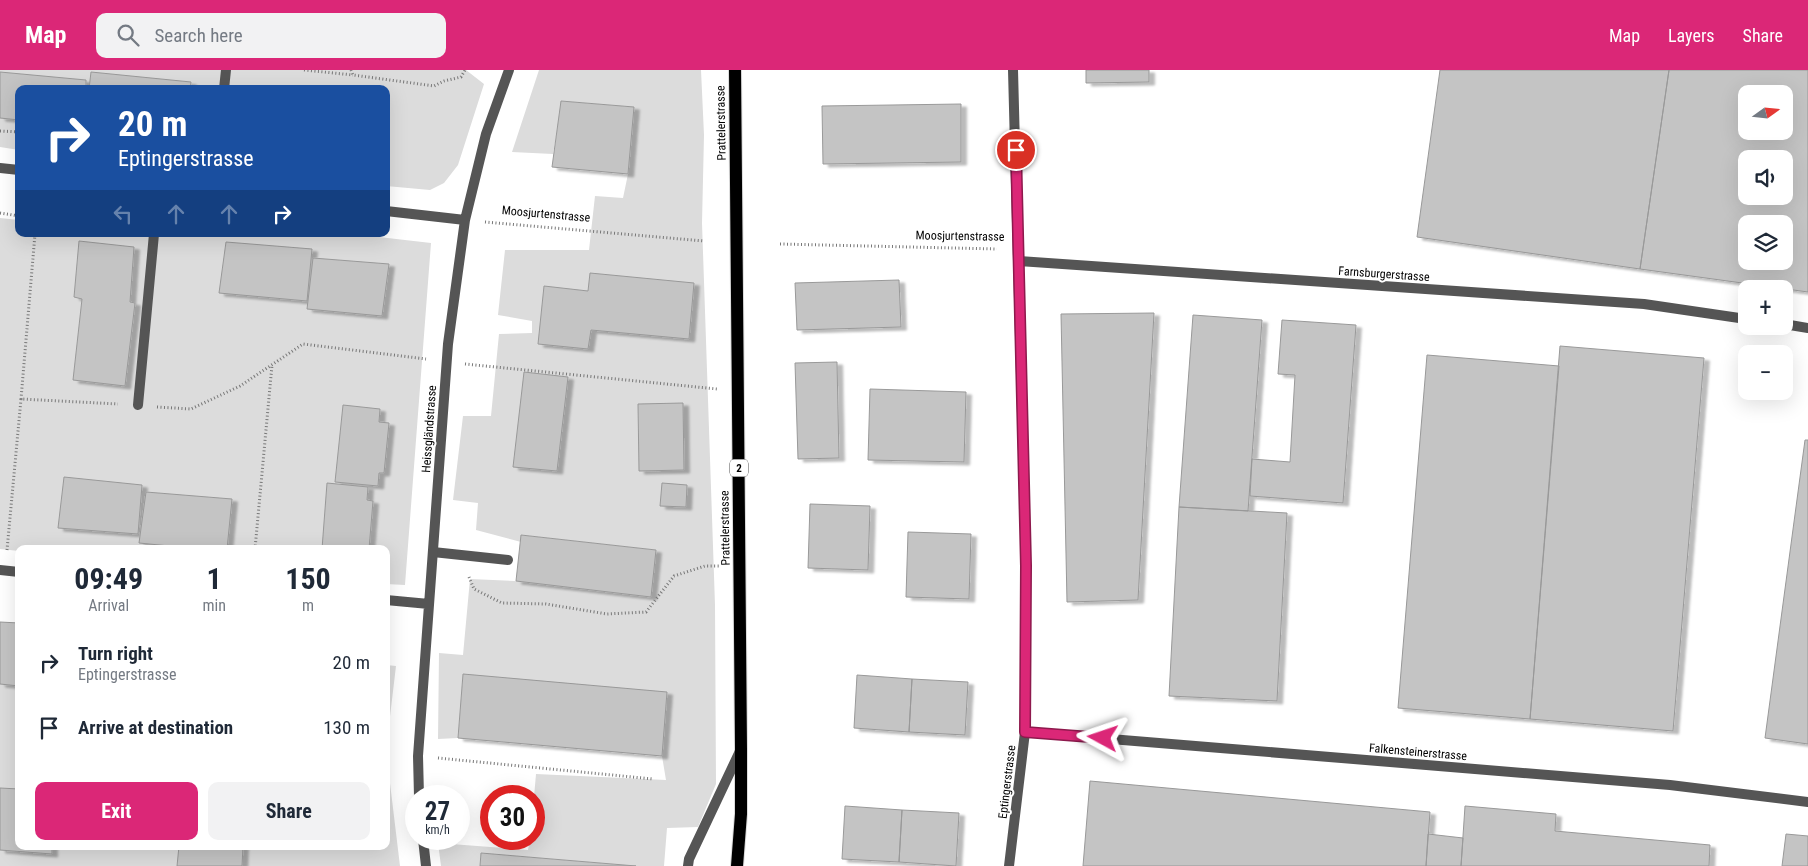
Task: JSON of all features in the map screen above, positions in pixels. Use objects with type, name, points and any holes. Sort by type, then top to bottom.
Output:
[{"type":"main road","name":"Prattelerstrasse","points":[[735,70],[741,748],[741,814],[737,866]]},
{"type":"street","points":[[224,85],[226,70]]},
{"type":"street","name":"Heissgländstrasse","points":[[419,785],[418,756],[446,362],[465,220],[486,134],[509,70]]},
{"type":"street","name":"Eptingerstrasse","points":[[1009,866],[1025,732],[1026,566],[1013,70]]},
{"type":"street","points":[[0,168],[15,170]]},
{"type":"street","points":[[390,211],[465,220]]},
{"type":"street","points":[[138,405],[154,237]]},
{"type":"street","name":"Farnsburgerstrasse","points":[[1019,261],[1644,304],[1738,318]]},
{"type":"street","points":[[1793,326],[1808,328]]},
{"type":"street","points":[[433,552],[508,560]]},
{"type":"street","points":[[390,600],[429,604]]},
{"type":"street","name":"Falkensteinerstrasse","points":[[1025,732],[1670,785],[1808,802]]},
{"type":"street","points":[[688,866],[689,858],[741,748]]},
{"type":"street","points":[[424,850],[426,866]]},
{"type":"path","points":[[304,70],[434,86],[444,81],[461,77],[465,70]]},
{"type":"path","points":[[350,70],[353,75]]},
{"type":"path","points":[[0,131],[15,132]]},
{"type":"path","points":[[0,214],[15,216]]},
{"type":"path","name":"Moosjurtenstrasse","points":[[465,220],[704,241]]},
{"type":"path","points":[[3,570],[21,399],[35,237]]},
{"type":"path","name":"Moosjurtenstrasse","points":[[780,244],[1018,250]]},
{"type":"path","points":[[21,399],[138,405],[191,410],[240,386],[303,344],[446,362],[738,391]]},
{"type":"path","points":[[255,545],[272,365]]},
{"type":"path","points":[[464,555],[474,589],[502,603],[546,604],[607,614],[646,612],[674,576],[705,566],[740,567]]},
{"type":"path","points":[[418,756],[653,779]]},
{"type":"shaded area","points":[[0,70],[466,70],[484,84],[458,165],[444,183],[430,190],[390,186],[390,85],[15,85],[15,149],[0,147]]},
{"type":"shaded area","points":[[539,70],[701,70],[704,135],[702,223],[715,605],[716,784],[698,827],[667,828],[664,866],[636,866],[481,853],[480,866],[441,866],[439,850],[470,850],[470,845],[480,846],[480,850],[545,850],[545,785],[535,785],[536,774],[666,780],[662,756],[463,675],[458,738],[438,739],[439,653],[463,655],[470,579],[516,581],[650,597],[656,550],[522,535],[521,542],[476,530],[478,503],[453,500],[463,416],[491,416],[499,334],[532,333],[532,321],[498,315],[505,250],[589,250],[595,196],[623,198],[628,174],[633,107],[562,101],[553,154],[512,152]]},
{"type":"shaded area","points":[[0,218],[15,220],[15,237],[379,237],[431,243],[405,585],[390,584],[390,545],[15,545],[15,551],[0,549]]},
{"type":"shaded area","points":[[0,622],[15,624],[15,850],[390,850],[390,783],[400,866],[0,866]]},
{"type":"shaded area","points":[[390,665],[396,666],[390,716]]},
{"type":"building","points":[[1086,70],[1149,70],[1149,82],[1086,83]]},
{"type":"building","points":[[1440,70],[1669,70],[1640,269],[1417,237]]},
{"type":"building","points":[[1669,70],[1808,70],[1808,292],[1793,290],[1793,280],[1738,280],[1738,282],[1640,269]]},
{"type":"building","points":[[0,72],[86,80],[86,85],[15,85],[15,120],[0,118]]},
{"type":"building","points":[[91,72],[191,82],[191,85],[89,85]]},
{"type":"building","points":[[561,101],[634,107],[628,174],[552,167]]},
{"type":"building","points":[[961,104],[961,162],[823,164],[822,106]]},
{"type":"building","points":[[79,241],[134,247],[130,302],[135,303],[125,386],[73,380],[82,299],[74,297]]},
{"type":"building","points":[[226,242],[312,249],[307,301],[219,293]]},
{"type":"building","points":[[313,258],[389,264],[382,316],[307,309]]},
{"type":"building","points":[[590,273],[694,283],[689,339],[591,330],[588,349],[538,344],[544,286],[588,291]]},
{"type":"building","points":[[899,280],[901,327],[797,330],[795,283]]},
{"type":"building","points":[[1154,313],[1138,600],[1067,602],[1061,314]]},
{"type":"building","points":[[1193,315],[1262,320],[1248,511],[1179,507]]},
{"type":"building","points":[[1282,320],[1356,325],[1343,503],[1250,496],[1252,459],[1290,462],[1295,375],[1278,374]]},
{"type":"building","points":[[1560,346],[1704,358],[1673,731],[1530,719]]},
{"type":"building","points":[[1427,355],[1559,366],[1530,719],[1398,708]]},
{"type":"building","points":[[837,362],[839,458],[798,459],[795,363]]},
{"type":"building","points":[[524,372],[568,377],[557,471],[513,467]]},
{"type":"building","points":[[870,389],[966,392],[964,462],[868,460]]},
{"type":"building","points":[[683,403],[684,470],[639,471],[638,404]]},
{"type":"building","points":[[343,405],[380,409],[379,422],[389,423],[384,473],[379,473],[378,486],[335,482]]},
{"type":"building","points":[[1805,440],[1808,440],[1808,744],[1765,738]]},
{"type":"building","points":[[64,477],[142,485],[138,534],[58,528]]},
{"type":"building","points":[[327,483],[368,487],[367,500],[373,501],[369,545],[322,545]]},
{"type":"building","points":[[662,483],[687,485],[686,507],[660,506]]},
{"type":"building","points":[[146,492],[232,499],[227,545],[159,545],[139,543]]},
{"type":"building","points":[[810,504],[870,506],[868,570],[808,568]]},
{"type":"building","points":[[1179,507],[1287,513],[1277,701],[1169,696]]},
{"type":"building","points":[[908,532],[971,534],[969,599],[906,597]]},
{"type":"building","points":[[521,535],[656,550],[651,597],[516,581]]},
{"type":"building","points":[[0,622],[15,623],[15,686],[0,684]]},
{"type":"building","points":[[463,674],[667,692],[662,756],[458,738]]},
{"type":"building","points":[[857,675],[912,679],[909,732],[854,728]]},
{"type":"building","points":[[912,679],[968,682],[965,735],[909,732]]},
{"type":"building","points":[[1090,781],[1430,812],[1426,866],[1083,866]]},
{"type":"building","points":[[0,788],[15,789],[15,850],[52,850],[52,854],[0,850]]},
{"type":"building","points":[[845,806],[902,810],[899,862],[842,859]]},
{"type":"building","points":[[1465,806],[1556,814],[1555,831],[1710,845],[1709,866],[1461,866]]},
{"type":"building","points":[[902,810],[959,813],[956,866],[899,862]]},
{"type":"building","points":[[1428,834],[1463,838],[1461,866],[1426,866]]},
{"type":"building","points":[[1786,834],[1808,836],[1808,866],[1782,866]]},
{"type":"building","points":[[179,850],[243,850],[242,866],[177,866]]},
{"type":"building","points":[[481,853],[528,857],[636,866],[480,866]]},
{"type":"route","points":[[1016,150],[1026,566],[1025,732],[1103,738]]}]
